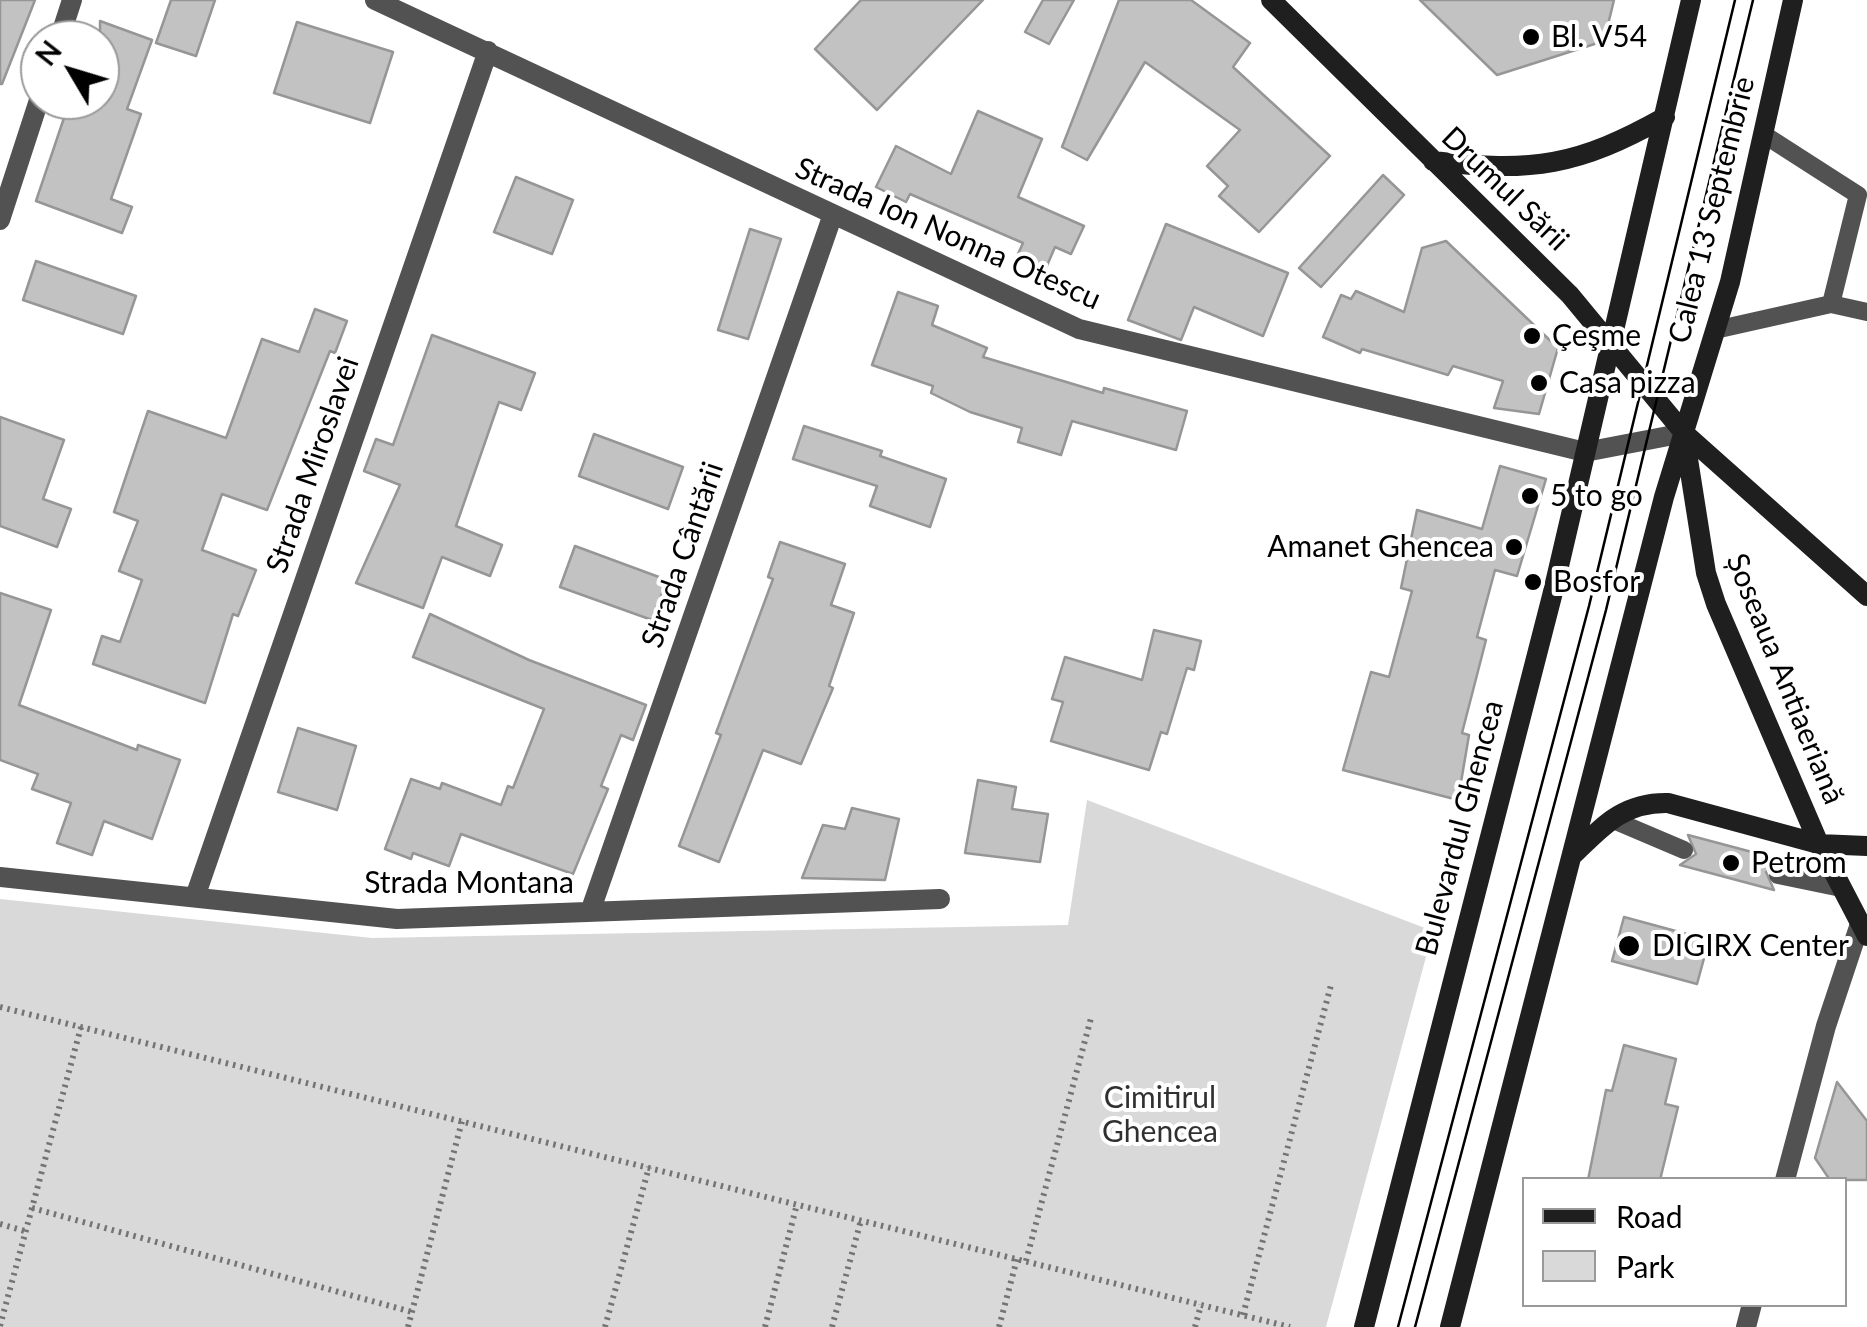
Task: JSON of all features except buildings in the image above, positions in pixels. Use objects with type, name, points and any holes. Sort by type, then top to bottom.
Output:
[{"type":"main road","name":"Drumul Sării","points":[[1272,0],[1558,283],[1684,433],[1867,596]]},
{"type":"main road","points":[[1612,344],[1691,0]]},
{"type":"main road","name":"Calea 13 Septembrie","points":[[1684,433],[1715,330],[1793,0]]},
{"type":"main road","points":[[1433,161],[1522,168],[1581,158],[1614,146],[1665,117]]},
{"type":"main road","name":"Bulevardul Ghencea","points":[[1364,1327],[1612,344]]},
{"type":"main road","points":[[1450,1327],[1684,433]]},
{"type":"main road","name":"Șoseaua Antiaeriană","points":[[1684,433],[1706,573],[1819,844],[1864,930]]},
{"type":"main road","points":[[1571,858],[1624,808],[1645,802],[1668,802],[1819,844],[1867,846]]},
{"type":"street","name":"Strada Ion Nonna Otescu","points":[[376,0],[832,217],[1079,329],[1585,452]]},
{"type":"street","name":"Strada Miroslavei","points":[[195,898],[488,52]]},
{"type":"street","points":[[0,220],[33,120]]},
{"type":"street","name":"Strada Cântării","points":[[590,912],[832,217]]},
{"type":"street","points":[[1585,452],[1684,433]]},
{"type":"street","name":"Strada Montana","points":[[0,877],[397,920],[940,899]]},
{"type":"street","points":[[1786,1177],[1826,1026],[1864,930]]},
{"type":"lane","points":[[1763,134],[1863,196],[1831,304]]},
{"type":"lane","points":[[1715,330],[1831,304],[1867,312]]},
{"type":"lane","points":[[1611,819],[1684,850]]},
{"type":"lane","points":[[1778,875],[1841,888]]},
{"type":"path","points":[[1243,1315],[1332,985]]},
{"type":"path","points":[[0,1006],[1290,1327]]},
{"type":"path","points":[[1026,1261],[1091,1018]]},
{"type":"path","points":[[0,1326],[81,1027]]},
{"type":"path","points":[[408,1327],[462,1121]]},
{"type":"path","points":[[605,1327],[649,1167]]},
{"type":"path","points":[[764,1327],[798,1204]]},
{"type":"path","points":[[32,1208],[412,1312]]},
{"type":"path","points":[[832,1327],[861,1220]]},
{"type":"path","points":[[0,1224],[26,1231]]},
{"type":"path","points":[[999,1327],[1017,1259]]},
{"type":"path","points":[[1195,1327],[1201,1305]]},
{"type":"green space","name":"Cimitirul Ghencea","points":[[1087,800],[1433,931],[1326,1327],[0,1327],[0,899],[372,938],[1068,925]]},
{"type":"tram line","points":[[1398,1327],[1589,606],[1735,0]]},
{"type":"tram line","points":[[1415,1327],[1606,610],[1753,0]]},
{"type":"place","name":"Bl. V54","points":[[1531,37]]},
{"type":"place","name":"Çeşme","points":[[1532,336]]},
{"type":"place","name":"Casa pizza","points":[[1539,383]]},
{"type":"place","name":"5 to go","points":[[1530,496]]},
{"type":"place","name":"Amanet Ghencea","points":[[1514,547]]},
{"type":"place","name":"Bosfor","points":[[1533,582]]},
{"type":"place","name":"Petrom","points":[[1731,863]]},
{"type":"place","name":"DIGIRX Center","points":[[1629,946]]}]
